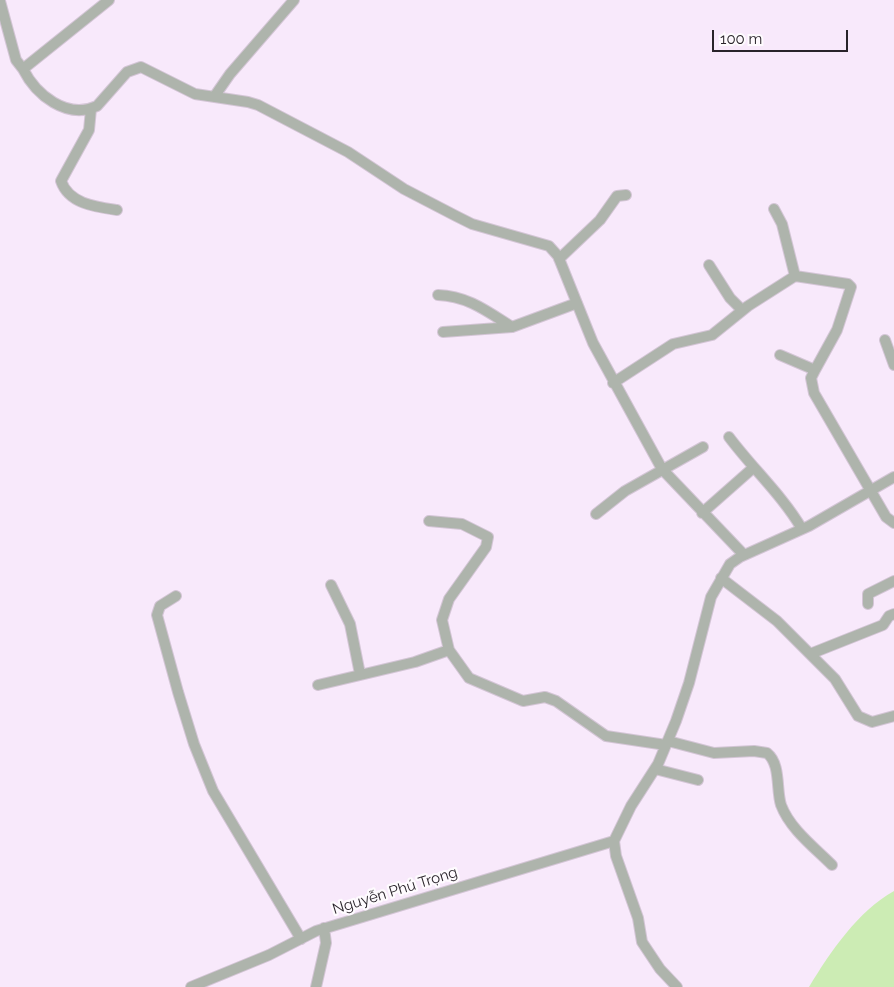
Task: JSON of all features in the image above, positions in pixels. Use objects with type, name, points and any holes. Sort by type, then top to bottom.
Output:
[{"type":"street","points":[[23,69],[109,0]]},
{"type":"street","points":[[214,97],[230,74],[294,0]]},
{"type":"street","points":[[0,2],[16,60],[31,84],[56,104],[66,108],[91,109],[103,101],[127,72],[141,67],[195,94],[248,102],[258,106],[348,152],[423,200],[472,224],[549,246],[560,259],[576,303],[613,383],[662,469],[744,555]]},
{"type":"street","points":[[91,109],[89,130],[61,181],[64,190],[73,198],[93,207],[117,210]]},
{"type":"street","points":[[560,259],[600,220],[618,196],[626,195]]},
{"type":"street","points":[[774,209],[782,224],[795,276]]},
{"type":"street","points":[[709,265],[730,298],[742,310]]},
{"type":"street","points":[[613,383],[674,344],[712,334],[742,310],[795,276],[848,284],[851,287],[837,330],[811,378],[814,393],[886,517],[894,523]]},
{"type":"street","points":[[438,295],[453,295],[475,304],[512,327]]},
{"type":"street","points":[[443,332],[512,327],[576,303]]},
{"type":"street","points":[[884,340],[894,365]]},
{"type":"street","points":[[780,355],[814,370]]},
{"type":"street","points":[[729,437],[753,468],[789,506],[802,529]]},
{"type":"street","points":[[596,514],[625,491],[703,447]]},
{"type":"street","points":[[702,513],[753,468]]},
{"type":"street","points":[[677,987],[660,969],[642,942],[638,918],[616,856],[614,841],[631,806],[655,769],[667,743],[689,683],[711,597],[730,564],[744,555],[802,529],[894,477]]},
{"type":"street","points":[[429,521],[462,524],[484,535],[489,541],[449,599],[442,620],[449,650],[465,674],[475,681],[524,701],[545,697],[556,701],[606,736],[667,743],[714,752],[754,751],[767,753],[774,762],[779,797],[788,817],[832,865]]},
{"type":"street","points":[[721,578],[777,621],[840,684],[858,716],[872,722],[894,716]]},
{"type":"street","points":[[868,604],[868,594],[894,581]]},
{"type":"street","points":[[331,585],[350,624],[360,674]]},
{"type":"street","points":[[176,596],[160,606],[157,615],[194,744],[222,807],[301,939]]},
{"type":"street","points":[[810,654],[883,625],[889,616],[894,614]]},
{"type":"street","points":[[318,685],[415,662],[449,650]]},
{"type":"street","points":[[655,769],[698,780]]},
{"type":"street","name":"Nguyễn Phú Trọng","points":[[191,987],[269,955],[324,928],[614,841]]},
{"type":"street","points":[[316,987],[326,943],[324,928]]},
{"type":"green space","points":[[894,891],[894,987],[809,987],[846,933],[868,910]]}]
